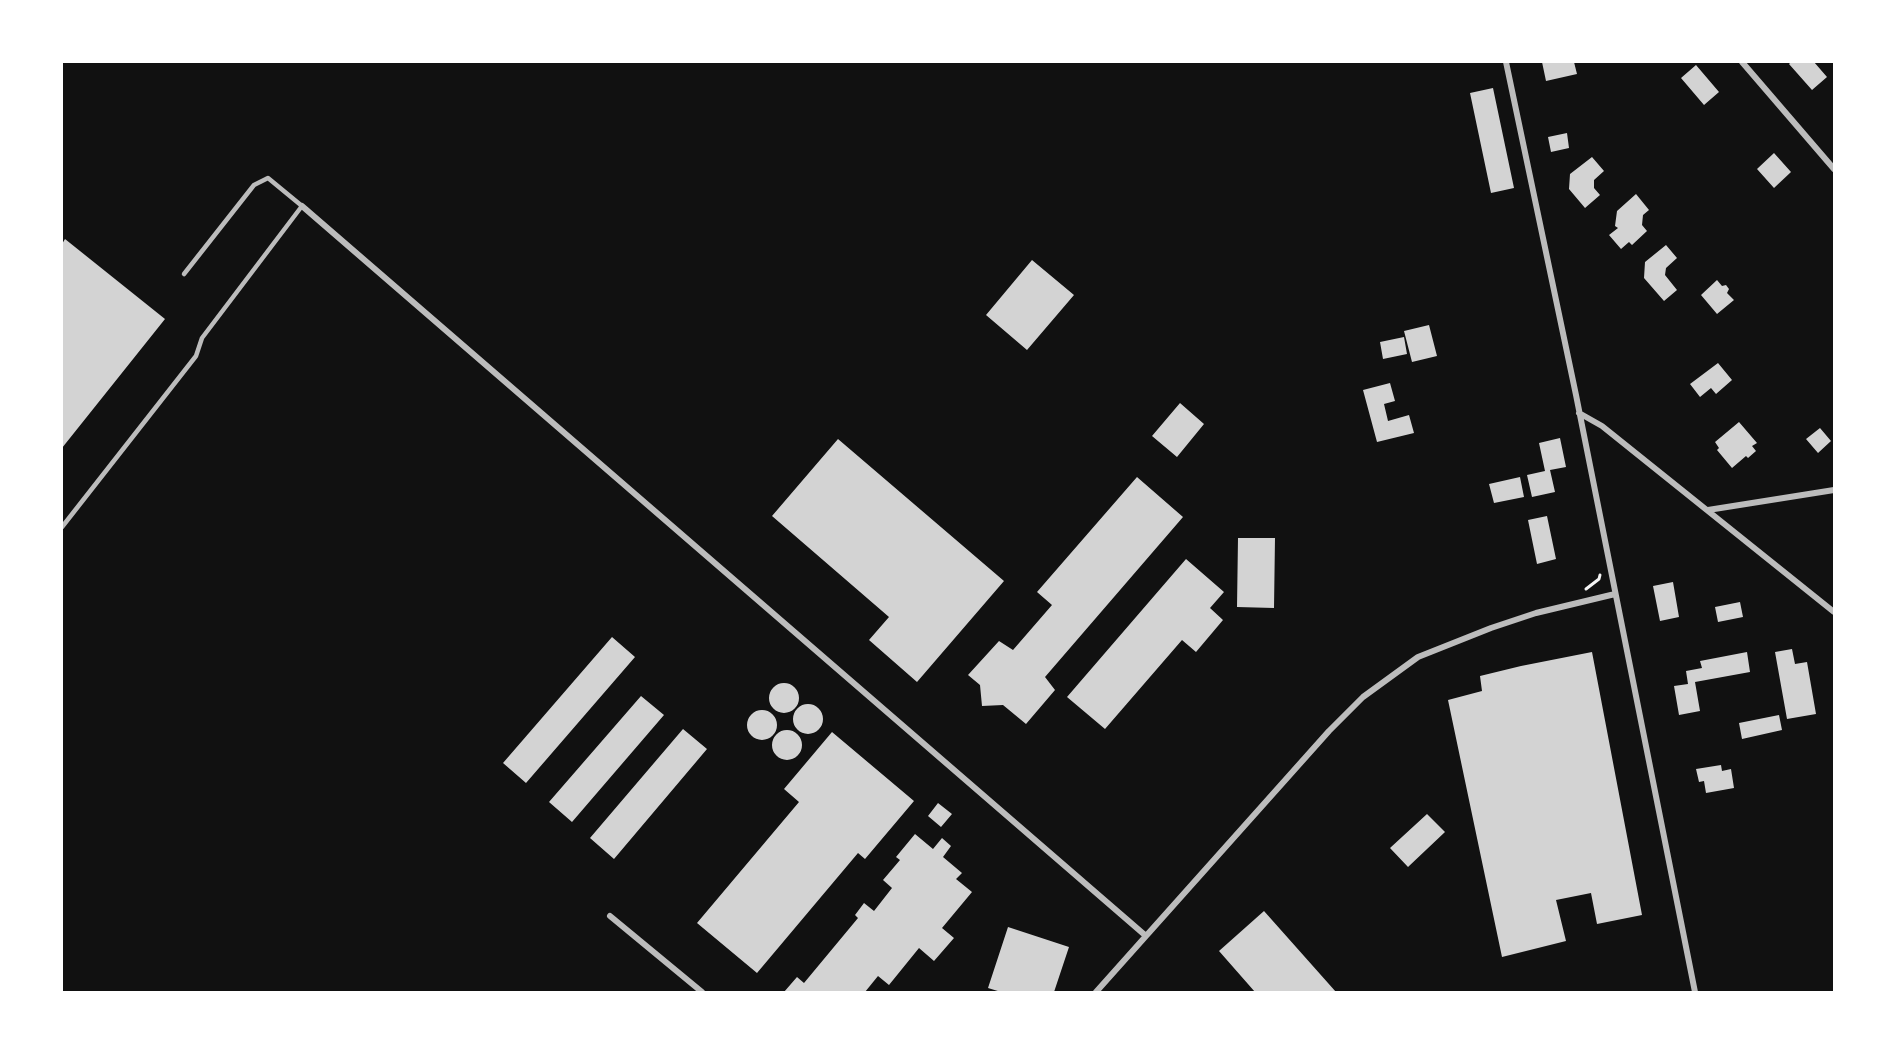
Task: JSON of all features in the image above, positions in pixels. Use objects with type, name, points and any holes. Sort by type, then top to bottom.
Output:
[{"type":"street","points":[[1506,62],[1695,993]]},
{"type":"street","points":[[1742,62],[1834,169]]},
{"type":"street","points":[[302,206],[1146,936]]},
{"type":"street","points":[[1579,413],[1602,426],[1834,612]]},
{"type":"street","points":[[1708,510],[1834,490]]},
{"type":"street","points":[[1096,993],[1329,731],[1372,691],[1418,657],[1536,613],[1615,594]]},
{"type":"street","points":[[610,916],[702,993]]},
{"type":"lane","points":[[62,527],[196,356],[202,338],[302,206],[268,178],[254,185],[184,274]]},
{"type":"building","points":[[1542,62],[1574,62],[1577,74],[1546,81]]},
{"type":"building","points":[[1791,62],[1814,62],[1827,77],[1812,90],[1789,64]]},
{"type":"building","points":[[1696,65],[1719,92],[1704,105],[1681,78]]},
{"type":"building","points":[[1493,88],[1514,188],[1491,193],[1470,93]]},
{"type":"building","points":[[1567,133],[1569,148],[1551,152],[1548,137]]},
{"type":"building","points":[[1774,153],[1791,172],[1774,188],[1757,169]]},
{"type":"building","points":[[1592,157],[1604,171],[1594,180],[1594,188],[1600,195],[1585,208],[1569,189],[1570,174]]},
{"type":"building","points":[[1636,194],[1649,210],[1643,215],[1642,225],[1647,231],[1632,245],[1629,242],[1621,249],[1609,235],[1618,228],[1615,226],[1617,211]]},
{"type":"building","points":[[65,239],[165,319],[62,448],[62,244]]},
{"type":"building","points":[[1666,245],[1677,258],[1666,268],[1665,275],[1677,290],[1664,301],[1644,278],[1645,262]]},
{"type":"building","points":[[1032,260],[1074,295],[1027,350],[986,315]]},
{"type":"building","points":[[1717,280],[1722,286],[1726,285],[1729,289],[1727,293],[1734,300],[1717,314],[1701,295]]},
{"type":"building","points":[[1429,325],[1437,356],[1412,362],[1404,331]]},
{"type":"building","points":[[1404,337],[1407,354],[1383,359],[1380,342]]},
{"type":"building","points":[[1718,363],[1732,380],[1716,394],[1711,388],[1700,397],[1690,384]]},
{"type":"building","points":[[1390,383],[1395,401],[1384,404],[1388,421],[1409,415],[1414,433],[1377,442],[1363,390]]},
{"type":"building","points":[[1180,403],[1204,424],[1177,457],[1152,436]]},
{"type":"building","points":[[1739,422],[1757,443],[1752,446],[1756,451],[1732,468],[1717,450],[1719,448],[1715,442]]},
{"type":"building","points":[[1820,428],[1831,441],[1818,453],[1806,439]]},
{"type":"building","points":[[1560,438],[1566,467],[1550,470],[1555,492],[1532,497],[1527,475],[1545,471],[1539,443]]},
{"type":"building","points":[[838,439],[1004,581],[917,682],[869,640],[889,617],[772,516]]},
{"type":"building","points":[[1137,477],[1183,517],[1045,677],[1055,690],[1026,724],[1003,705],[982,706],[980,685],[968,675],[999,641],[1013,650],[1052,605],[1037,592]]},
{"type":"building","points":[[1520,477],[1524,497],[1494,503],[1489,484]]},
{"type":"building","points":[[1547,516],[1556,559],[1537,564],[1528,520]]},
{"type":"building","points":[[1238,538],[1275,538],[1274,608],[1237,607]]},
{"type":"building","points":[[1186,559],[1224,592],[1210,608],[1223,620],[1196,652],[1182,640],[1105,729],[1067,697]]},
{"type":"building","points":[[1673,582],[1679,617],[1660,621],[1653,586]]},
{"type":"building","points":[[1740,602],[1743,617],[1718,622],[1715,607]]},
{"type":"building","points":[[612,637],[635,657],[526,783],[503,763]]},
{"type":"building","points":[[1792,649],[1795,664],[1807,662],[1816,714],[1787,719],[1775,652]]},
{"type":"building","points":[[1592,652],[1642,915],[1597,924],[1591,893],[1556,900],[1566,941],[1502,957],[1448,700],[1482,691],[1480,676]]},
{"type":"building","points":[[1747,652],[1750,672],[1695,682],[1700,711],[1679,715],[1674,686],[1688,684],[1686,671],[1702,668],[1700,661]]},
{"type":"building","points":[[784,683],[795,687],[799,698],[795,709],[784,713],[773,709],[769,698],[773,687]]},
{"type":"building","points":[[641,696],[664,715],[572,822],[549,802]]},
{"type":"building","points":[[808,704],[819,708],[823,719],[819,730],[808,734],[797,730],[793,719],[797,708]]},
{"type":"building","points":[[762,710],[773,714],[777,725],[773,736],[762,740],[751,736],[747,725],[751,714]]},
{"type":"building","points":[[1779,715],[1782,730],[1742,739],[1739,723]]},
{"type":"building","points":[[683,729],[707,749],[614,859],[590,838]]},
{"type":"building","points":[[787,730],[798,734],[802,745],[798,756],[787,760],[776,756],[772,745],[776,734]]},
{"type":"building","points":[[832,732],[914,801],[865,859],[858,853],[757,973],[697,923],[799,802],[784,789]]},
{"type":"building","points":[[1721,765],[1722,771],[1731,769],[1734,788],[1706,793],[1704,781],[1699,782],[1696,769]]},
{"type":"building","points":[[938,803],[952,814],[941,827],[928,816]]},
{"type":"building","points":[[1427,814],[1445,832],[1408,867],[1390,848]]},
{"type":"building","points":[[915,834],[933,849],[942,838],[951,846],[943,857],[962,873],[956,879],[972,892],[942,928],[954,938],[934,961],[919,948],[889,985],[878,976],[865,992],[784,992],[797,977],[804,983],[858,918],[855,915],[864,903],[874,911],[892,888],[883,880],[900,860],[896,857]]},
{"type":"building","points":[[1264,911],[1336,992],[1255,992],[1219,951]]},
{"type":"building","points":[[1008,927],[1069,947],[1054,992],[1001,992],[988,988]]}]
